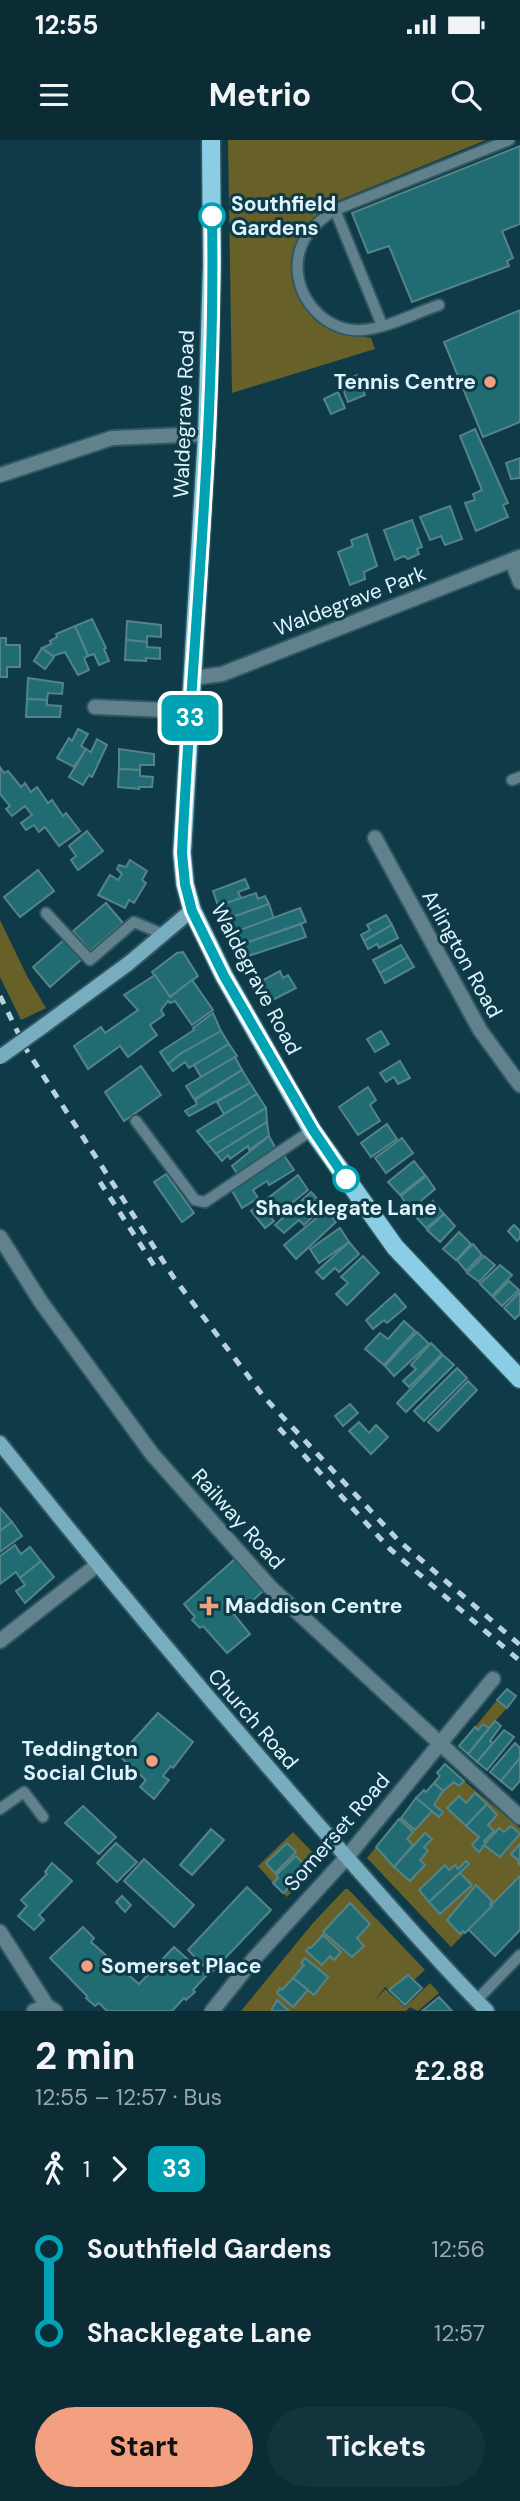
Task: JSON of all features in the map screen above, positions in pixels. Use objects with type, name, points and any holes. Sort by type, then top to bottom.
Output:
[{"type":"main road","name":"Waldegrave Road","points":[[211,140],[212,264],[207,434],[182,853],[185,884],[192,911],[224,976],[313,1130],[395,1247],[520,1379]]},
{"type":"main road","points":[[0,1057],[129,963],[192,911]]},
{"type":"main road","name":"Church Road","points":[[0,1443],[97,1565],[276,1778],[398,1918],[482,2006]]},
{"type":"street","points":[[0,475],[112,438],[207,434]]},
{"type":"street","points":[[516,559],[520,582]]},
{"type":"street","name":"Waldegrave Park","points":[[193,678],[222,674],[516,559]]},
{"type":"street","points":[[94,707],[191,711]]},
{"type":"street","name":"Arlington Road","points":[[375,838],[480,1030],[520,1085]]},
{"type":"street","name":"Railway Road","points":[[0,1237],[41,1302],[152,1454],[270,1587],[520,1817]]},
{"type":"street","points":[[0,1641],[97,1565]]},
{"type":"street","name":"Somerset Road","points":[[212,2011],[252,1961],[346,1857],[493,1679]]},
{"type":"street","points":[[0,1933],[46,2009]]},
{"type":"lane","points":[[439,304],[361,330],[341,327],[325,319],[303,296],[297,261],[302,243],[319,220],[335,210],[509,140]]},
{"type":"lane","points":[[335,210],[382,325]]},
{"type":"lane","points":[[46,913],[90,960],[134,922],[163,934]]},
{"type":"lane","points":[[136,1121],[195,1200],[205,1202],[313,1130]]},
{"type":"lane","points":[[0,1809],[24,1792],[43,1818]]},
{"type":"lane","points":[[482,2006],[520,1955]]},
{"type":"shaded area","points":[[228,140],[486,140],[335,202],[314,219],[299,237],[292,260],[293,273],[298,292],[308,311],[319,323],[331,330],[371,338],[375,349],[232,393]]},
{"type":"shaded area","points":[[0,920],[46,1008],[21,1020],[0,977]]},
{"type":"shaded area","points":[[497,1700],[507,1708],[489,1728],[483,1724],[478,1730],[475,1727]]},
{"type":"shaded area","points":[[464,1781],[520,1828],[520,1835],[520,1876],[492,1906],[492,1900],[476,1886],[447,1920],[460,1933],[465,1933],[451,1947],[367,1858],[376,1847],[410,1881],[425,1865],[420,1860],[428,1852],[424,1847],[432,1839],[425,1833],[413,1845],[407,1839],[413,1832],[399,1819],[415,1830],[432,1811],[439,1817],[443,1812],[434,1805],[437,1798],[448,1785],[454,1782],[459,1786]],"holes":[[[459,1796],[466,1803],[487,1804],[497,1814],[488,1825],[493,1831],[484,1841],[448,1808]],[[511,1826],[520,1835],[500,1856],[484,1845]],[[466,1861],[468,1864],[460,1873],[472,1885],[440,1914],[419,1890],[444,1866],[449,1870],[455,1865],[458,1869]]]},
{"type":"shaded area","points":[[293,1832],[320,1860],[287,1897],[283,1893],[309,1869],[296,1856],[276,1875],[278,1878],[273,1883],[258,1866]],"holes":[[[286,1843],[296,1853],[274,1872],[266,1863]]]},
{"type":"shaded area","points":[[348,1889],[425,1970],[414,1980],[408,1975],[389,1990],[385,1987],[373,2003],[385,1989],[405,2007],[430,1983],[439,1993],[418,2011],[410,2007],[406,2011],[289,2011],[277,2000],[271,2011],[241,2011],[313,1923]],"holes":[[[350,1904],[370,1924],[357,1938],[364,1946],[351,1957],[324,1932]],[[305,1959],[328,1977],[315,1995],[308,1990],[293,2007],[277,1993],[304,1965],[301,1962]]]},
{"type":"building","points":[[520,146],[520,224],[502,231],[513,258],[507,261],[509,266],[412,302],[389,246],[368,253],[352,213]]},
{"type":"building","name":"Tennis Centre","points":[[520,310],[520,422],[483,437],[444,342]]},
{"type":"building","points":[[357,375],[365,395],[348,402],[340,382]]},
{"type":"building","points":[[338,392],[345,408],[331,414],[324,399]]},
{"type":"building","points":[[475,429],[508,503],[503,505],[508,517],[476,531],[465,503],[475,500],[473,494],[482,490],[460,436]]},
{"type":"building","points":[[520,458],[520,478],[511,479],[506,463]]},
{"type":"building","points":[[450,506],[462,539],[445,545],[441,536],[430,540],[420,517]]},
{"type":"building","points":[[412,520],[422,547],[417,549],[419,554],[408,559],[404,556],[395,560],[384,530]]},
{"type":"building","points":[[367,534],[377,566],[364,572],[365,579],[350,585],[338,552],[353,546],[351,540]]},
{"type":"building","points":[[92,619],[109,661],[99,665],[94,654],[88,656],[75,626]]},
{"type":"building","points":[[127,621],[161,625],[161,637],[147,636],[147,642],[126,640]]},
{"type":"building","points":[[75,626],[88,656],[84,658],[89,670],[78,675],[65,652],[53,656],[42,648],[51,644],[50,641],[57,637],[56,634]]},
{"type":"building","points":[[0,638],[6,638],[6,645],[20,645],[20,667],[7,667],[7,677],[0,677]]},
{"type":"building","points":[[126,640],[147,642],[147,647],[160,648],[160,659],[125,660]]},
{"type":"building","points":[[42,648],[54,657],[45,669],[34,661]]},
{"type":"building","points":[[28,678],[63,683],[62,694],[48,693],[47,700],[27,699]]},
{"type":"building","points":[[27,699],[47,700],[47,705],[61,706],[60,717],[26,717]]},
{"type":"building","points":[[78,729],[88,734],[81,746],[86,749],[74,767],[57,758],[69,738],[72,741]]},
{"type":"building","points":[[97,739],[107,745],[92,777],[89,775],[83,785],[69,777],[86,749],[91,752]]},
{"type":"building","points":[[119,749],[154,754],[154,765],[140,765],[140,770],[119,769]]},
{"type":"building","points":[[0,767],[4,773],[8,771],[21,787],[25,783],[31,792],[37,787],[48,803],[52,800],[63,816],[66,813],[80,831],[59,846],[45,827],[39,832],[34,825],[26,830],[21,823],[32,815],[25,806],[12,816],[6,809],[10,806],[0,794]]},
{"type":"building","points":[[119,769],[140,770],[140,776],[153,777],[152,787],[118,787]]},
{"type":"building","points":[[87,831],[103,851],[78,870],[71,860],[76,856],[69,846]]},
{"type":"building","points":[[130,860],[147,871],[142,880],[146,883],[134,903],[129,900],[125,908],[98,895],[110,875],[118,880],[122,874],[117,869],[119,865],[126,867]]},
{"type":"building","points":[[38,870],[54,891],[20,917],[4,897]]},
{"type":"building","points":[[245,879],[249,888],[238,892],[241,898],[218,906],[213,891]]},
{"type":"building","points":[[256,893],[258,899],[265,896],[269,904],[224,920],[218,906]]},
{"type":"building","points":[[106,903],[123,923],[90,951],[73,931]]},
{"type":"building","points":[[269,904],[274,919],[229,934],[224,920]]},
{"type":"building","points":[[300,908],[306,922],[234,947],[229,934]]},
{"type":"building","points":[[386,915],[392,925],[364,941],[361,935],[370,930],[367,925]]},
{"type":"building","points":[[301,924],[306,937],[239,959],[234,947]]},
{"type":"building","points":[[392,925],[398,938],[379,948],[377,944],[368,949],[364,941]]},
{"type":"building","points":[[65,939],[82,959],[50,987],[33,967]]},
{"type":"building","points":[[401,945],[408,957],[380,973],[373,960]]},
{"type":"building","points":[[183,952],[198,976],[170,997],[152,972],[177,953]]},
{"type":"building","points":[[408,957],[414,967],[385,983],[380,973]]},
{"type":"building","points":[[280,971],[283,978],[288,975],[296,988],[269,1002],[258,983]]},
{"type":"building","points":[[155,975],[170,997],[192,980],[213,1010],[192,1025],[175,1001],[168,1001],[161,1010],[164,1015],[150,1025],[157,1035],[128,1057],[120,1046],[88,1069],[74,1046],[101,1027],[105,1033],[138,1010],[124,995]]},
{"type":"building","points":[[213,1013],[221,1031],[180,1054],[168,1064],[160,1052],[194,1030],[193,1028]]},
{"type":"building","points":[[221,1031],[229,1044],[189,1068],[185,1062],[173,1071],[168,1064],[180,1054]]},
{"type":"building","points":[[381,1031],[389,1044],[375,1052],[367,1039]]},
{"type":"building","points":[[229,1044],[237,1056],[201,1077],[194,1065]]},
{"type":"building","points":[[235,1057],[242,1070],[194,1099],[186,1086]]},
{"type":"building","points":[[400,1061],[410,1078],[398,1084],[394,1077],[386,1082],[380,1073]]},
{"type":"building","points":[[141,1066],[161,1095],[124,1121],[105,1092]]},
{"type":"building","points":[[242,1070],[250,1083],[189,1116],[185,1111],[197,1104],[195,1100]]},
{"type":"building","points":[[250,1083],[257,1094],[224,1114],[217,1102]]},
{"type":"building","points":[[368,1087],[376,1100],[370,1105],[380,1121],[358,1135],[339,1107]]},
{"type":"building","points":[[257,1094],[266,1108],[207,1143],[197,1131]]},
{"type":"building","points":[[266,1108],[267,1122],[216,1154],[207,1143]]},
{"type":"building","points":[[267,1122],[269,1136],[249,1150],[248,1146],[230,1159],[228,1155],[222,1161],[216,1154]]},
{"type":"building","points":[[387,1124],[397,1139],[371,1157],[361,1143]]},
{"type":"building","points":[[269,1136],[276,1149],[238,1175],[232,1166]]},
{"type":"building","points":[[402,1138],[413,1153],[386,1173],[375,1158]]},
{"type":"building","points":[[283,1154],[294,1170],[269,1185],[267,1181],[253,1190],[258,1198],[242,1208],[231,1189]]},
{"type":"building","points":[[414,1161],[425,1175],[400,1195],[388,1182]]},
{"type":"building","points":[[166,1174],[194,1213],[182,1222],[154,1182]]},
{"type":"building","points":[[298,1175],[308,1190],[287,1207],[284,1204],[269,1215],[274,1221],[265,1228],[251,1211]]},
{"type":"building","points":[[426,1176],[435,1189],[410,1210],[401,1196]]},
{"type":"building","points":[[311,1192],[324,1206],[304,1225],[299,1220],[284,1233],[275,1225]]},
{"type":"building","points":[[433,1201],[444,1214],[426,1228],[415,1216]]},
{"type":"building","points":[[326,1210],[336,1222],[296,1259],[284,1245]]},
{"type":"building","points":[[444,1214],[455,1226],[440,1242],[427,1230]]},
{"type":"building","points":[[514,1225],[520,1231],[517,1241],[508,1231]]},
{"type":"building","points":[[340,1228],[349,1242],[319,1263],[310,1249]]},
{"type":"building","points":[[459,1232],[471,1244],[456,1260],[443,1249]]},
{"type":"building","points":[[349,1242],[359,1254],[339,1272],[335,1268],[323,1279],[316,1272]]},
{"type":"building","points":[[473,1244],[482,1255],[466,1271],[457,1260]]},
{"type":"building","points":[[363,1256],[379,1273],[347,1305],[336,1294],[348,1283],[341,1277]]},
{"type":"building","points":[[484,1256],[495,1265],[479,1282],[467,1273]]},
{"type":"building","points":[[500,1265],[512,1275],[492,1296],[480,1284]]},
{"type":"building","points":[[509,1281],[519,1290],[502,1306],[493,1297]]},
{"type":"building","points":[[520,1292],[520,1314],[515,1319],[504,1308]]},
{"type":"building","points":[[395,1294],[406,1307],[387,1323],[384,1320],[373,1329],[366,1320]]},
{"type":"building","points":[[404,1321],[415,1331],[384,1365],[365,1349],[380,1333],[388,1339]]},
{"type":"building","points":[[417,1332],[429,1344],[394,1376],[385,1366]]},
{"type":"building","points":[[431,1343],[442,1354],[409,1387],[403,1381],[416,1369],[411,1365]]},
{"type":"building","points":[[443,1355],[454,1365],[406,1412],[397,1403]]},
{"type":"building","points":[[457,1368],[467,1378],[424,1421],[414,1411]]},
{"type":"building","points":[[468,1381],[477,1390],[438,1431],[428,1422]]},
{"type":"building","points":[[350,1404],[358,1413],[343,1426],[335,1416]]},
{"type":"building","points":[[359,1422],[369,1433],[376,1425],[388,1437],[371,1454],[349,1431]]},
{"type":"building","points":[[0,1508],[12,1522],[0,1531]]},
{"type":"building","points":[[12,1522],[22,1536],[0,1552],[0,1531]]},
{"type":"building","points":[[15,1545],[21,1554],[30,1547],[41,1561],[20,1578],[16,1572],[0,1584],[0,1556]]},
{"type":"building","name":"Maddison Centre","points":[[235,1559],[263,1591],[249,1604],[242,1596],[229,1608],[250,1634],[227,1653],[203,1626],[200,1628],[192,1620],[195,1617],[184,1604]]},
{"type":"building","points":[[41,1561],[54,1577],[25,1603],[16,1591],[25,1585],[20,1578]]},
{"type":"building","points":[[507,1689],[516,1696],[507,1708],[497,1700]]},
{"type":"building","name":"Teddington Social Club","points":[[158,1713],[193,1742],[173,1768],[171,1766],[163,1776],[169,1780],[154,1799],[140,1787],[146,1780],[119,1756]]},
{"type":"building","points":[[495,1721],[501,1726],[490,1741],[493,1743],[477,1762],[468,1754]]},
{"type":"building","points":[[483,1724],[489,1728],[468,1754],[459,1746],[475,1727],[478,1730]]},
{"type":"building","points":[[504,1730],[514,1737],[487,1770],[477,1762]]},
{"type":"building","points":[[515,1743],[520,1748],[520,1758],[501,1781],[490,1772]]},
{"type":"building","points":[[520,1758],[520,1781],[512,1790],[501,1781]]},
{"type":"building","points":[[445,1764],[464,1781],[459,1786],[454,1782],[443,1791],[434,1783],[440,1776],[437,1773]]},
{"type":"building","points":[[434,1783],[443,1791],[434,1805],[443,1812],[439,1817],[416,1798]]},
{"type":"building","points":[[475,1793],[487,1804],[466,1826],[447,1808],[459,1796],[466,1803]]},
{"type":"building","points":[[416,1798],[432,1811],[415,1830],[401,1818]]},
{"type":"building","points":[[487,1804],[497,1815],[488,1825],[494,1831],[484,1841],[486,1843],[479,1852],[472,1845],[479,1837],[466,1826]]},
{"type":"building","points":[[83,1806],[116,1837],[99,1854],[65,1823]]},
{"type":"building","points":[[399,1819],[413,1832],[407,1839],[413,1845],[394,1867],[376,1847]]},
{"type":"building","points":[[511,1826],[520,1834],[500,1857],[484,1845],[499,1828],[504,1832]]},
{"type":"building","points":[[211,1829],[224,1840],[192,1875],[180,1865]]},
{"type":"building","points":[[425,1833],[432,1839],[424,1847],[428,1851],[420,1860],[425,1865],[410,1881],[394,1867]]},
{"type":"building","points":[[116,1843],[137,1862],[117,1882],[97,1863]]},
{"type":"building","points":[[287,1843],[296,1852],[275,1873],[266,1863]]},
{"type":"building","points":[[520,1844],[520,1865],[511,1854]]},
{"type":"building","points":[[296,1856],[309,1869],[283,1893],[273,1883],[278,1878],[276,1875]]},
{"type":"building","points":[[144,1859],[194,1905],[174,1927],[124,1881]]},
{"type":"building","points":[[466,1861],[469,1864],[429,1902],[419,1890],[445,1865],[449,1870],[455,1865],[458,1869]]},
{"type":"building","points":[[52,1863],[72,1881],[39,1915],[44,1920],[34,1930],[18,1916],[27,1906],[21,1900],[47,1874],[45,1872]]},
{"type":"building","points":[[460,1873],[472,1885],[440,1914],[429,1902]]},
{"type":"building","points":[[520,1876],[520,1930],[495,1956],[468,1929]]},
{"type":"building","points":[[476,1885],[492,1901],[492,1906],[465,1933],[463,1931],[460,1934],[447,1920]]},
{"type":"building","points":[[247,1887],[271,1910],[211,1973],[188,1950]]},
{"type":"building","points":[[122,1896],[131,1905],[125,1912],[116,1902]]},
{"type":"building","points":[[350,1903],[370,1924],[357,1938],[364,1946],[352,1957],[323,1932]]},
{"type":"building","name":"Somerset Place","points":[[83,1927],[94,1938],[91,1942],[139,1984],[174,1947],[206,1976],[193,1990],[195,1992],[186,2000],[184,1998],[172,2011],[107,2011],[99,2003],[95,2006],[86,1998],[50,1958]]},
{"type":"building","points":[[323,1935],[341,1952],[334,1960],[330,1956],[322,1965],[306,1951]]},
{"type":"building","points":[[305,1958],[328,1977],[314,1995],[293,1978],[304,1965],[301,1963]]},
{"type":"building","points":[[408,1975],[422,1988],[405,2005],[389,1990]]},
{"type":"building","points":[[293,1978],[308,1990],[293,2007],[277,1993]]},
{"type":"building","points":[[439,1997],[452,2011],[422,2011]]},
{"type":"building","points":[[277,2000],[289,2011],[271,2011]]},
{"type":"railway","points":[[0,996],[26,1049],[174,1278],[264,1397],[398,1540],[520,1645]]},
{"type":"railway","points":[[100,1182],[157,1270]]},
{"type":"railway","points":[[279,1428],[390,1549],[520,1661]]},
{"type":"bus line","name":"33","points":[[212,216],[207,434],[182,853],[185,884],[192,911],[224,976],[313,1130],[346,1179]]},
{"type":"place","name":"Southfield Gardens","points":[[212,216]]},
{"type":"place","name":"Tennis Centre","points":[[490,382]]},
{"type":"place","name":"Shacklegate Lane","points":[[346,1179]]},
{"type":"place","name":"Maddison Centre","points":[[209,1606]]},
{"type":"place","name":"Teddington Social Club","points":[[152,1761]]},
{"type":"place","name":"Somerset Place","points":[[87,1966]]}]
